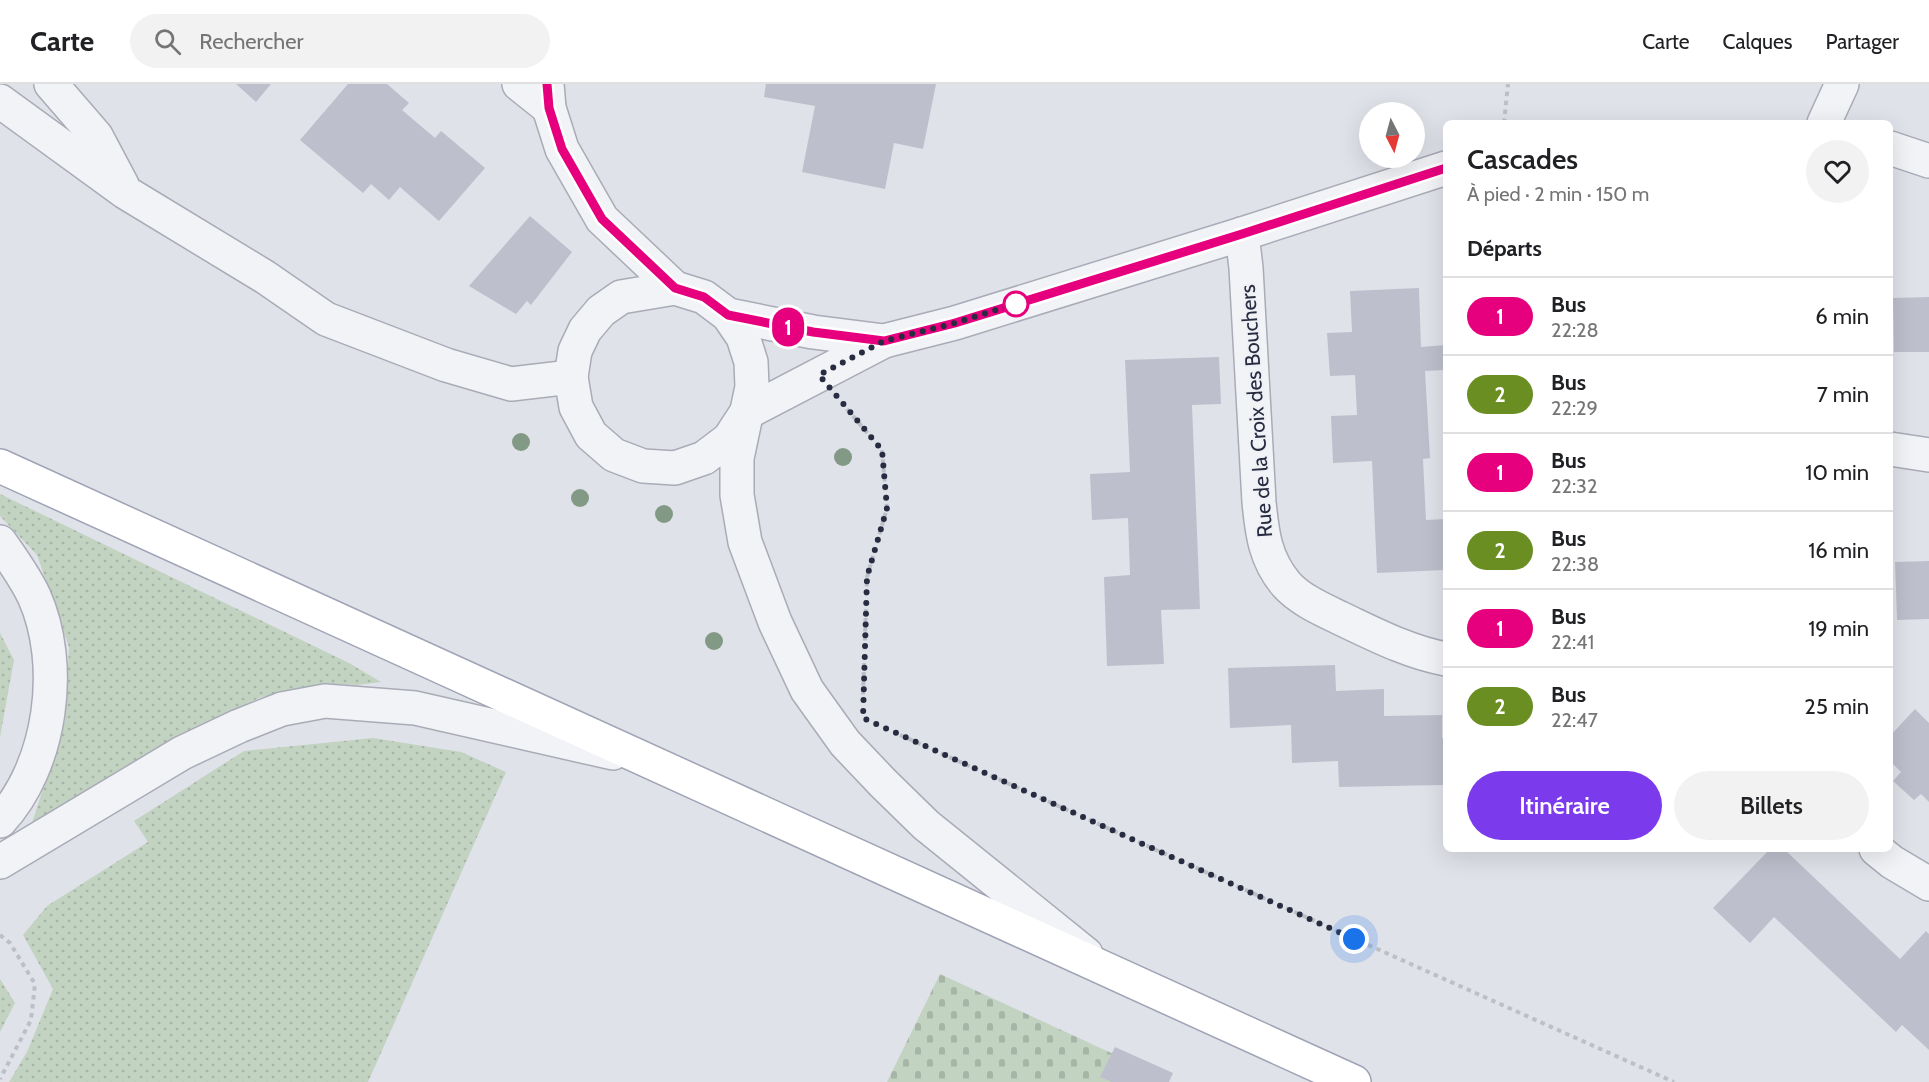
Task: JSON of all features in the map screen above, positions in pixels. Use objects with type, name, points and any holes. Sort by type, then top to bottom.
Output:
[{"type":"main road","points":[[0,466],[1354,1082]]},
{"type":"street","points":[[51,84],[96,136],[125,192]]},
{"type":"street","points":[[519,84],[548,96],[562,149],[602,219],[675,288],[704,297],[728,315],[743,337],[751,362],[752,387],[737,458],[737,495],[745,542],[775,622],[807,690],[845,742],[926,825],[1104,968]]},
{"type":"street","points":[[1825,120],[1842,84]]},
{"type":"street","points":[[0,101],[125,192],[265,277],[326,319],[446,365],[511,384],[571,376]]},
{"type":"street","points":[[1893,149],[1929,161]]},
{"type":"street","points":[[675,288],[621,297],[601,311],[585,330],[575,351],[571,376],[576,407],[591,435],[614,455],[643,466],[675,468],[705,458],[729,439],[746,413],[884,341],[955,323],[1443,169]]},
{"type":"street","name":"Rue de la Croix des Bouchers","points":[[1242,234],[1247,280],[1259,502],[1263,538],[1272,563],[1286,585],[1311,604],[1387,641],[1443,659]]},
{"type":"street","points":[[728,315],[813,332],[884,341]]},
{"type":"street","points":[[1893,449],[1929,455]]},
{"type":"street","points":[[0,542],[19,568],[35,597],[45,630],[50,663],[50,708],[41,749],[28,780],[9,812],[0,821]]},
{"type":"street","points":[[0,862],[182,753],[282,709],[325,701],[415,708],[644,760]]},
{"type":"street","points":[[1880,852],[1929,884]]},
{"type":"path","points":[[1504,120],[1508,84]]},
{"type":"path","points":[[819,375],[882,450],[887,508],[867,577],[863,707]]},
{"type":"path","points":[[895,733],[1674,1082]]},
{"type":"path","points":[[0,935],[10,943],[35,984],[31,1020],[0,1078]]},
{"type":"green space","points":[[0,494],[349,663],[381,682],[357,685],[337,684],[261,697],[159,748],[32,823],[65,721],[69,647],[37,555],[0,516]]},
{"type":"green space","points":[[0,633],[14,660],[0,737]]},
{"type":"green space","points":[[373,738],[461,752],[506,772],[368,1082],[9,1082],[27,1052],[53,989],[23,935],[47,906],[148,842],[134,821],[244,751]]},
{"type":"green space","points":[[940,974],[1161,1076],[1158,1082],[887,1082]]},
{"type":"green space","points":[[0,979],[15,1003],[0,1032]]},
{"type":"building","points":[[236,84],[271,84],[256,102]]},
{"type":"building","points":[[348,84],[387,84],[409,103],[402,110],[435,138],[441,131],[485,168],[439,221],[400,187],[389,200],[371,184],[363,193],[300,140]]},
{"type":"building","points":[[766,84],[936,84],[923,149],[894,143],[885,189],[802,172],[815,106],[764,97]]},
{"type":"building","points":[[530,216],[572,252],[531,305],[527,301],[516,314],[469,286]]},
{"type":"building","points":[[1419,288],[1421,347],[1443,345],[1443,370],[1425,371],[1430,458],[1423,459],[1426,520],[1443,519],[1443,570],[1377,573],[1372,461],[1333,463],[1331,416],[1357,415],[1355,375],[1330,376],[1327,333],[1352,332],[1350,291]]},
{"type":"building","points":[[1929,297],[1929,352],[1894,352],[1893,298]]},
{"type":"building","points":[[1219,357],[1221,404],[1192,405],[1200,609],[1161,610],[1164,664],[1107,666],[1104,577],[1130,575],[1128,518],[1092,520],[1090,474],[1130,472],[1125,360]]},
{"type":"building","points":[[1929,561],[1929,619],[1897,620],[1895,562]]},
{"type":"building","points":[[1335,665],[1336,691],[1384,689],[1384,716],[1442,715],[1443,785],[1339,787],[1338,761],[1292,763],[1291,725],[1230,728],[1228,668]]},
{"type":"building","points":[[1915,709],[1929,723],[1929,802],[1921,794],[1914,800],[1893,781],[1901,772],[1893,764],[1893,733]]},
{"type":"building","points":[[1767,852],[1787,852],[1900,959],[1926,931],[1929,934],[1929,1050],[1902,1025],[1896,1032],[1774,917],[1750,943],[1713,908]]},
{"type":"building","points":[[1115,1047],[1173,1073],[1169,1082],[1112,1082],[1100,1077]]},
{"type":"bus line","name":"1","points":[[547,84],[549,108],[562,149],[602,219],[675,288],[704,297],[728,315],[813,332],[884,341],[955,323],[1443,169]]},
{"type":"route","points":[[1016,304],[1021,302],[955,323],[884,341],[819,375],[882,450],[887,508],[867,577],[863,718],[1354,939]]}]
